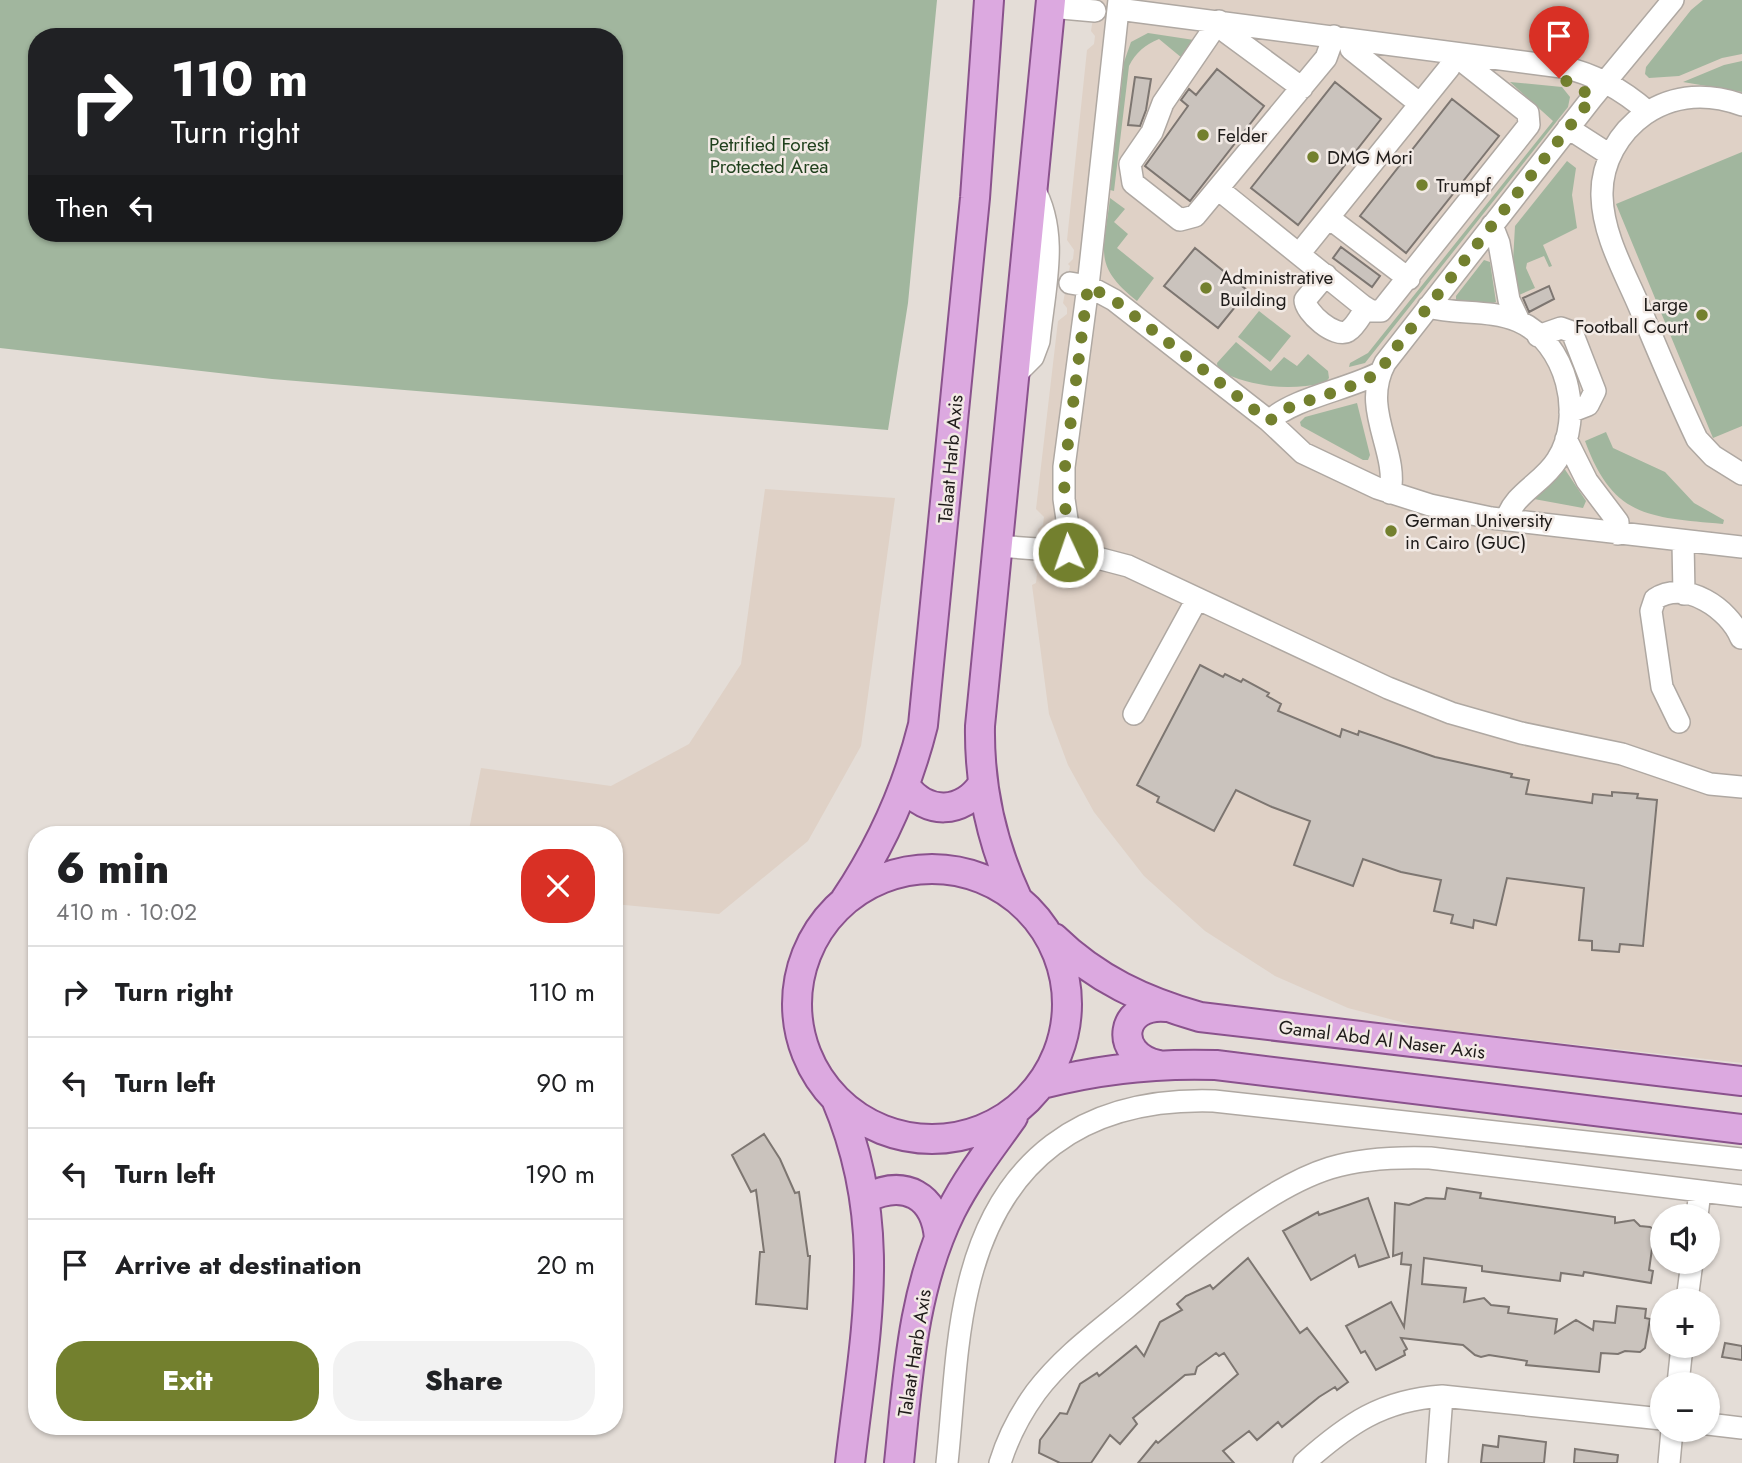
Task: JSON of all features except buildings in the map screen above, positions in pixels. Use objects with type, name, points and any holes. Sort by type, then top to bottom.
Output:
[{"type":"main road","name":"Talaat Harb Axis","points":[[845,900],[879,846],[906,787],[923,725],[975,198],[989,0]]},
{"type":"main road","points":[[1017,898],[996,849],[982,785],[980,726],[1051,3]]},
{"type":"main road","points":[[906,787],[926,805],[944,808],[970,799],[982,785]]},
{"type":"main road","points":[[1047,931],[1017,898],[978,876],[932,869],[886,877],[845,900],[815,936],[799,978],[797,1000],[803,1044],[822,1083],[853,1113],[881,1128],[912,1137],[934,1139],[983,1129],[1005,1118],[1033,1093],[1091,1073],[1158,1065],[1245,1068],[1742,1129]]},
{"type":"main road","name":"Talaat Harb Axis","points":[[899,1463],[915,1320],[939,1238],[965,1185],[1055,1063],[1068,1018],[1065,972],[1047,931]]},
{"type":"main road","name":"Gamal Abd Al Naser Axis","points":[[1047,931],[1085,965],[1106,979],[1167,1007],[1225,1021],[1742,1081]]},
{"type":"main road","points":[[1158,1065],[1143,1061],[1132,1052],[1127,1032],[1132,1018],[1143,1009],[1167,1007]]},
{"type":"main road","points":[[836,1099],[855,1148],[870,1226],[870,1283],[850,1463]]},
{"type":"main road","points":[[866,1198],[882,1190],[899,1189],[916,1195],[929,1206],[937,1221],[939,1238]]},
{"type":"street","points":[[1391,486],[1378,414],[1376,393],[1379,373],[1428,306],[1673,0]]},
{"type":"street","points":[[1051,3],[1457,60],[1503,80],[1568,81],[1627,95],[1648,112]]},
{"type":"street","points":[[1068,552],[1069,533],[1064,499],[1068,283],[1111,11]]},
{"type":"street","points":[[1220,28],[1276,39],[1339,44],[1397,55],[1562,67],[1586,73],[1599,90]]},
{"type":"street","points":[[1220,28],[1302,88]]},
{"type":"street","points":[[1220,28],[1163,103],[1152,132],[1133,158],[1129,170],[1133,183],[1180,220],[1195,216],[1339,44]]},
{"type":"street","points":[[1265,60],[1276,39]]},
{"type":"street","points":[[1339,44],[1420,104]]},
{"type":"street","points":[[1385,76],[1397,55]]},
{"type":"street","points":[[1299,254],[1457,60]]},
{"type":"street","points":[[1218,189],[1366,308],[1377,312],[1386,308],[1530,125],[1528,113],[1503,80]]},
{"type":"street","points":[[1742,105],[1723,98],[1697,96],[1672,100],[1648,112],[1620,138],[1610,155],[1602,194],[1608,234],[1697,439],[1713,456],[1742,474]]},
{"type":"street","points":[[1569,128],[1610,155]]},
{"type":"street","points":[[1014,376],[1027,365],[1068,283],[1050,237],[1048,223],[1032,187]]},
{"type":"street","points":[[1329,218],[1409,279]]},
{"type":"street","points":[[1492,225],[1499,243],[1509,300],[1519,321],[1538,336],[1556,358],[1562,370],[1570,412],[1566,439],[1552,467],[1508,514]]},
{"type":"street","points":[[1326,275],[1304,300],[1307,310],[1332,330],[1341,333],[1350,329],[1366,308]]},
{"type":"street","points":[[1068,283],[1114,300],[1269,421],[1310,457],[1391,486],[1454,498],[1508,514],[1618,528],[1742,536]]},
{"type":"street","points":[[1428,306],[1449,312],[1486,314],[1519,321]]},
{"type":"street","points":[[1269,421],[1290,407],[1349,387],[1379,373]]},
{"type":"street","points":[[1566,439],[1587,481],[1618,528],[1683,542],[1742,547]]},
{"type":"street","points":[[1683,542],[1684,594]]},
{"type":"street","points":[[997,546],[1068,552],[1128,566],[1388,688],[1451,713],[1521,733],[1622,754],[1710,784],[1742,787]]},
{"type":"street","points":[[1679,722],[1662,687],[1651,606],[1659,596],[1684,594],[1715,605],[1724,611],[1741,638]]},
{"type":"street","points":[[1134,714],[1197,599]]},
{"type":"street","points":[[947,1463],[967,1292],[987,1228],[1008,1191],[1040,1155],[1054,1143],[1096,1119],[1143,1104],[1214,1101],[1742,1158]]},
{"type":"street","points":[[1000,1463],[1015,1423],[1036,1392],[1078,1347],[1243,1216],[1303,1179],[1330,1168],[1385,1158],[1430,1158],[1742,1196]]},
{"type":"street","points":[[1698,1204],[1700,1191]]},
{"type":"street","points":[[1437,1463],[1442,1396]]},
{"type":"street","points":[[1304,1463],[1375,1410],[1401,1401],[1442,1396],[1650,1418]]},
{"type":"street","points":[[1720,1425],[1742,1428]]},
{"type":"street","points":[[1669,1463],[1671,1442]]},
{"type":"shaded area","name":"German University in Cairo (GUC)","points":[[1096,0],[1742,0],[1742,1063],[1420,1027],[1348,1008],[1275,976],[1205,931],[1144,876],[1094,812],[1068,765],[1049,714],[1032,585],[1036,583],[1037,574],[1034,568],[1038,529],[1043,525],[1044,517],[1036,509],[1058,321],[1067,314],[1063,303],[1070,266],[1068,264],[1073,259],[1074,250],[1067,240],[1087,50],[1094,44],[1095,36],[1091,31]]},
{"type":"shaded area","points":[[765,489],[895,498],[861,746],[808,841],[719,914],[623,905],[623,826],[470,826],[481,768],[611,786],[689,744],[741,664]]},
{"type":"green space","name":"Petrified Forest Protected Area","points":[[0,0],[937,0],[908,303],[888,430],[272,379],[0,348]]},
{"type":"green space","points":[[1703,0],[1742,0],[1742,54],[1722,58],[1679,76],[1649,78],[1645,74],[1646,67],[1691,10]]},
{"type":"green space","points":[[1148,33],[1194,40],[1182,58],[1159,39],[1141,50],[1129,66],[1114,191],[1110,190],[1124,62],[1131,42]]},
{"type":"green space","points":[[1742,61],[1742,92],[1683,82],[1724,65]]},
{"type":"green space","points":[[1510,82],[1562,87],[1570,97],[1568,107],[1365,363],[1349,367],[1350,363],[1368,353],[1553,121]]},
{"type":"green space","name":"Large Football Court","points":[[1742,152],[1742,426],[1713,438],[1616,204]]},
{"type":"green space","points":[[1567,161],[1576,168],[1572,195],[1577,228],[1543,245],[1552,266],[1549,267],[1544,256],[1527,263],[1526,268],[1535,288],[1519,295],[1512,279],[1515,226]]},
{"type":"green space","points":[[1110,198],[1125,209],[1114,222],[1128,234],[1117,248],[1154,278],[1137,301],[1113,277],[1104,256]]},
{"type":"green space","points":[[1484,260],[1490,262],[1496,302],[1490,304],[1456,300],[1456,296]]},
{"type":"green space","points":[[1259,311],[1291,336],[1270,362],[1238,337]]},
{"type":"green space","points":[[1236,342],[1271,371],[1284,357],[1297,366],[1308,354],[1328,371],[1329,378],[1325,383],[1284,387],[1245,381],[1218,371],[1217,363]]},
{"type":"green space","points":[[1357,403],[1370,455],[1368,460],[1363,460],[1301,426],[1300,422],[1305,417]]},
{"type":"green space","points":[[1606,432],[1613,448],[1665,472],[1694,503],[1724,520],[1723,524],[1654,515],[1621,499],[1596,466],[1585,441]]},
{"type":"green space","points":[[1564,468],[1586,501],[1583,508],[1534,499]]},
{"type":"place","name":"Felder","points":[[1203,135]]},
{"type":"place","name":"DMG Mori","points":[[1313,157]]},
{"type":"place","name":"Trumpf","points":[[1422,185]]},
{"type":"place","name":"Administrative Building","points":[[1206,288]]},
{"type":"place","name":"Large Football Court","points":[[1702,315]]},
{"type":"place","name":"German University in Cairo (GUC)","points":[[1391,531]]},
{"type":"route","points":[[1068,552],[1069,533],[1063,483],[1088,286],[1114,300],[1269,421],[1290,407],[1365,381],[1379,373],[1391,354],[1592,98],[1576,85],[1559,78]]}]
